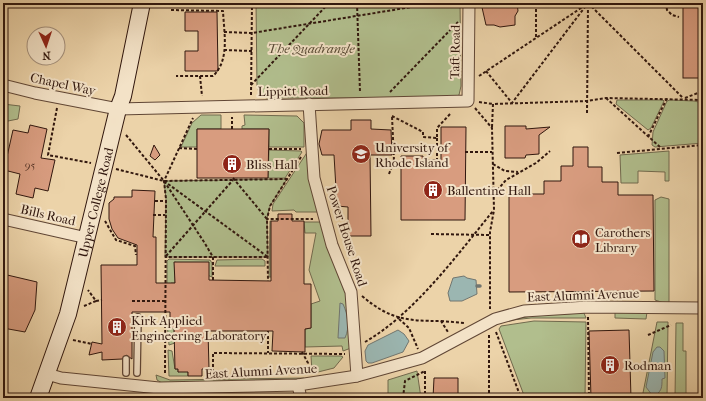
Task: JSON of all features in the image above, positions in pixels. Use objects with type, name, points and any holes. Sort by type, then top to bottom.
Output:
[{"type":"street","name":"Upper College Road","points":[[38,398],[68,314],[118,109],[123,96],[142,3]]},
{"type":"street","name":"Taft Road","points":[[464,101],[468,84],[469,7]]},
{"type":"street","name":"Chapel Way","points":[[3,85],[118,109]]},
{"type":"street","name":"Lippitt Road","points":[[118,109],[464,101]]},
{"type":"street","name":"Power House Road","points":[[309,104],[314,178],[324,218],[351,292],[351,351],[357,376]]},
{"type":"street","name":"Bills Road","points":[[3,219],[87,238]]},
{"type":"street","name":"East Alumni Avenue","points":[[47,374],[61,378],[159,388],[298,385],[357,376],[422,358],[489,323],[524,311],[588,307],[703,308]]},
{"type":"street","points":[[298,385],[300,394],[298,398]]},
{"type":"lane","points":[[138,317],[138,373]]},
{"type":"lane","points":[[126,359],[126,373]]},
{"type":"path","points":[[251,96],[252,3]]},
{"type":"path","points":[[251,85],[329,3]]},
{"type":"path","points":[[357,3],[360,103]]},
{"type":"path","points":[[224,32],[252,33],[357,14],[436,3]]},
{"type":"path","points":[[536,3],[536,37]]},
{"type":"path","points":[[468,84],[588,3]]},
{"type":"path","points":[[588,3],[683,98]]},
{"type":"path","points":[[587,113],[588,3]]},
{"type":"path","points":[[512,103],[588,3]]},
{"type":"path","points":[[666,3],[667,10],[672,16],[679,17]]},
{"type":"path","points":[[379,103],[469,7]]},
{"type":"path","points":[[171,10],[223,11],[224,50],[221,69],[213,76],[176,76]]},
{"type":"path","points":[[224,50],[252,51]]},
{"type":"path","points":[[486,71],[512,103]]},
{"type":"path","points":[[200,76],[202,96]]},
{"type":"path","points":[[683,98],[703,91]]},
{"type":"path","points":[[464,101],[493,104],[587,101],[606,98],[683,98],[703,100]]},
{"type":"path","points":[[606,98],[661,148]]},
{"type":"path","points":[[648,137],[666,98]]},
{"type":"path","points":[[464,101],[492,128]]},
{"type":"path","points":[[437,160],[437,128],[464,101]]},
{"type":"path","points":[[389,174],[394,161],[392,103]]},
{"type":"path","points":[[489,398],[489,323],[491,302],[490,235],[494,210],[492,152],[493,104]]},
{"type":"path","points":[[57,108],[48,155],[96,164]]},
{"type":"path","points":[[232,114],[232,129]]},
{"type":"path","points":[[392,116],[423,132],[423,138],[437,138]]},
{"type":"path","points":[[124,133],[164,181],[213,257],[213,280]]},
{"type":"path","points":[[165,373],[166,202],[164,181],[184,135]]},
{"type":"path","points":[[617,153],[703,145]]},
{"type":"path","points":[[179,148],[197,149]]},
{"type":"path","points":[[269,149],[306,149]]},
{"type":"path","points":[[494,195],[506,180],[536,163],[550,151]]},
{"type":"path","points":[[466,152],[492,152]]},
{"type":"path","points":[[268,281],[267,219],[270,206],[302,155]]},
{"type":"path","points":[[493,164],[505,171],[519,172]]},
{"type":"path","points":[[116,170],[164,181],[287,179]]},
{"type":"path","points":[[233,179],[267,219],[299,220],[324,218]]},
{"type":"path","points":[[165,257],[233,179]]},
{"type":"path","points":[[164,181],[268,257]]},
{"type":"path","points":[[155,201],[166,202]]},
{"type":"path","points":[[213,378],[213,353],[302,353],[351,351],[399,318],[415,303],[494,210]]},
{"type":"path","points":[[153,215],[165,216]]},
{"type":"path","points":[[104,218],[108,228],[116,240],[135,246],[136,255]]},
{"type":"path","points":[[431,234],[490,235]]},
{"type":"path","points":[[165,257],[268,257]]},
{"type":"path","points":[[86,286],[96,301]]},
{"type":"path","points":[[358,293],[374,306],[399,318],[409,328],[419,350]]},
{"type":"path","points":[[82,307],[102,300]]},
{"type":"path","points":[[132,301],[165,301]]},
{"type":"path","points":[[588,307],[589,398]]},
{"type":"path","points":[[399,318],[470,323]]},
{"type":"path","points":[[441,321],[451,337]]},
{"type":"path","points":[[489,323],[497,333],[520,398]]},
{"type":"path","points":[[648,335],[671,325]]},
{"type":"path","points":[[268,331],[268,353]]},
{"type":"path","points":[[71,339],[92,344]]},
{"type":"path","points":[[302,353],[308,363],[309,375]]},
{"type":"path","points":[[425,364],[425,398]]},
{"type":"path","points":[[403,398],[405,381],[425,371]]},
{"type":"green space","name":"The Quadrangle","points":[[256,3],[460,3],[461,86],[459,95],[454,98],[267,98],[260,96],[257,86]]},
{"type":"green space","points":[[617,100],[664,101],[651,128],[648,130],[616,104]]},
{"type":"green space","points":[[667,101],[703,103],[703,143],[655,147],[652,145],[653,132]]},
{"type":"green space","points":[[3,104],[20,106],[18,119],[3,122]]},
{"type":"green space","points":[[201,115],[221,115],[221,129],[197,129],[197,147],[181,147],[192,123]]},
{"type":"green space","points":[[244,115],[297,116],[304,123],[304,147],[269,147],[269,129],[242,129],[242,126],[245,125]]},
{"type":"green space","points":[[269,150],[302,152],[285,178],[268,178]]},
{"type":"green space","points":[[308,151],[318,212],[296,212],[294,210],[272,211],[273,204]]},
{"type":"green space","points":[[669,151],[669,181],[665,181],[665,172],[638,171],[638,183],[621,183],[620,155]]},
{"type":"green space","points":[[287,179],[270,206],[267,219],[268,257],[165,257],[166,199],[164,181]]},
{"type":"green space","points":[[661,197],[669,199],[669,302],[664,303],[655,300],[655,200]]},
{"type":"green space","points":[[270,221],[271,277],[269,277]]},
{"type":"green space","points":[[304,222],[320,222],[344,287],[349,307],[351,348],[343,351],[342,346],[305,347],[305,329],[311,328],[311,304],[320,301],[309,270],[316,233],[305,233]]},
{"type":"green space","points":[[169,259],[210,260],[212,263],[212,277],[175,262],[175,283],[171,283],[167,305],[167,261]]},
{"type":"green space","points":[[262,259],[265,261],[265,266],[215,266],[217,260]]},
{"type":"green space","points":[[615,312],[647,312],[646,319],[615,318]]},
{"type":"green space","points":[[584,313],[586,318],[531,318],[512,320],[536,315]]},
{"type":"green space","points":[[170,321],[170,328],[174,328],[175,343],[169,345],[167,322]]},
{"type":"green space","points":[[534,321],[586,322],[585,398],[525,398],[499,329],[501,326]]},
{"type":"green space","points":[[657,322],[668,322],[667,398],[642,398]]},
{"type":"green space","points":[[676,323],[683,323],[683,351],[686,351],[686,398],[675,398]]},
{"type":"green space","points":[[168,350],[172,351],[175,369],[178,369],[178,372],[188,369],[188,376],[169,376]]},
{"type":"green space","points":[[311,356],[343,357],[334,368],[314,373],[312,372]]},
{"type":"green space","points":[[417,371],[421,398],[388,398],[388,380]]},
{"type":"green space","points":[[156,375],[170,380],[305,379],[162,383],[157,380]]},
{"type":"water","points":[[464,276],[476,280],[477,294],[462,301],[450,301],[448,293],[453,278]]},
{"type":"water","points":[[340,303],[343,304],[347,317],[348,330],[345,338],[338,338]]},
{"type":"water","points":[[398,330],[404,334],[409,341],[403,352],[368,363],[366,361],[365,351],[368,345]]},
{"type":"water","points":[[657,347],[660,347],[664,351],[665,378],[662,379],[661,390],[656,395],[652,395],[646,387],[653,352]]},
{"type":"building","points":[[481,3],[517,3],[518,11],[515,16],[515,25],[500,27],[486,25]]},
{"type":"building","points":[[683,3],[703,3],[703,78],[683,78]]},
{"type":"building","points":[[185,12],[217,12],[218,71],[185,71],[185,51],[198,51],[198,31],[185,31]]},
{"type":"building","points":[[351,120],[371,120],[371,129],[391,130],[392,155],[370,155],[371,236],[348,236],[348,207],[337,206],[334,155],[322,155],[319,144],[322,130],[351,130]]},
{"type":"building","points":[[30,125],[47,129],[41,158],[55,160],[48,191],[35,188],[33,198],[16,194],[20,174],[4,170],[13,130],[28,133]]},
{"type":"building","points":[[505,126],[526,126],[526,129],[550,127],[539,135],[539,154],[526,155],[525,158],[505,158]]},
{"type":"building","name":"Ballentine Hall","points":[[441,127],[466,127],[465,220],[401,220],[401,156],[423,156],[423,160],[441,160]]},
{"type":"building","name":"Bliss Hall","points":[[197,129],[269,129],[268,178],[197,178]]},
{"type":"building","points":[[154,145],[160,155],[155,160],[150,156]]},
{"type":"building","name":"Carothers Library","points":[[573,147],[588,147],[588,167],[602,167],[602,182],[618,182],[618,195],[653,195],[654,291],[509,292],[509,194],[544,194],[544,181],[561,181],[561,166],[573,166]]},
{"type":"building","points":[[132,190],[155,191],[153,237],[156,237],[156,283],[175,283],[174,262],[209,262],[209,280],[271,281],[271,221],[278,221],[278,214],[292,214],[292,221],[304,221],[304,284],[311,284],[311,328],[305,329],[305,352],[272,351],[273,331],[208,331],[209,369],[202,369],[202,376],[188,376],[188,372],[178,372],[178,369],[175,369],[174,328],[170,328],[170,312],[132,312],[132,359],[126,355],[122,359],[102,360],[102,352],[89,355],[92,342],[102,344],[101,265],[137,265],[137,245],[118,238],[112,229],[109,219],[109,203],[114,199],[114,197],[132,197]]},
{"type":"building","points":[[3,274],[37,282],[35,310],[25,332],[3,328]]},
{"type":"building","name":"Rodman","points":[[629,330],[631,398],[591,398],[589,331]]},
{"type":"building","points":[[434,378],[458,378],[458,398],[433,398]]},
{"type":"place","name":"University of Rhode Island","points":[[361,154]]},
{"type":"place","name":"Bliss Hall","points":[[232,164]]},
{"type":"place","name":"Ballentine Hall","points":[[433,190]]},
{"type":"place","name":"Carothers Library","points":[[581,239]]},
{"type":"place","name":"Kirk Applied Engineering Laboratory","points":[[117,327]]},
{"type":"place","name":"Rodman","points":[[610,365]]}]
